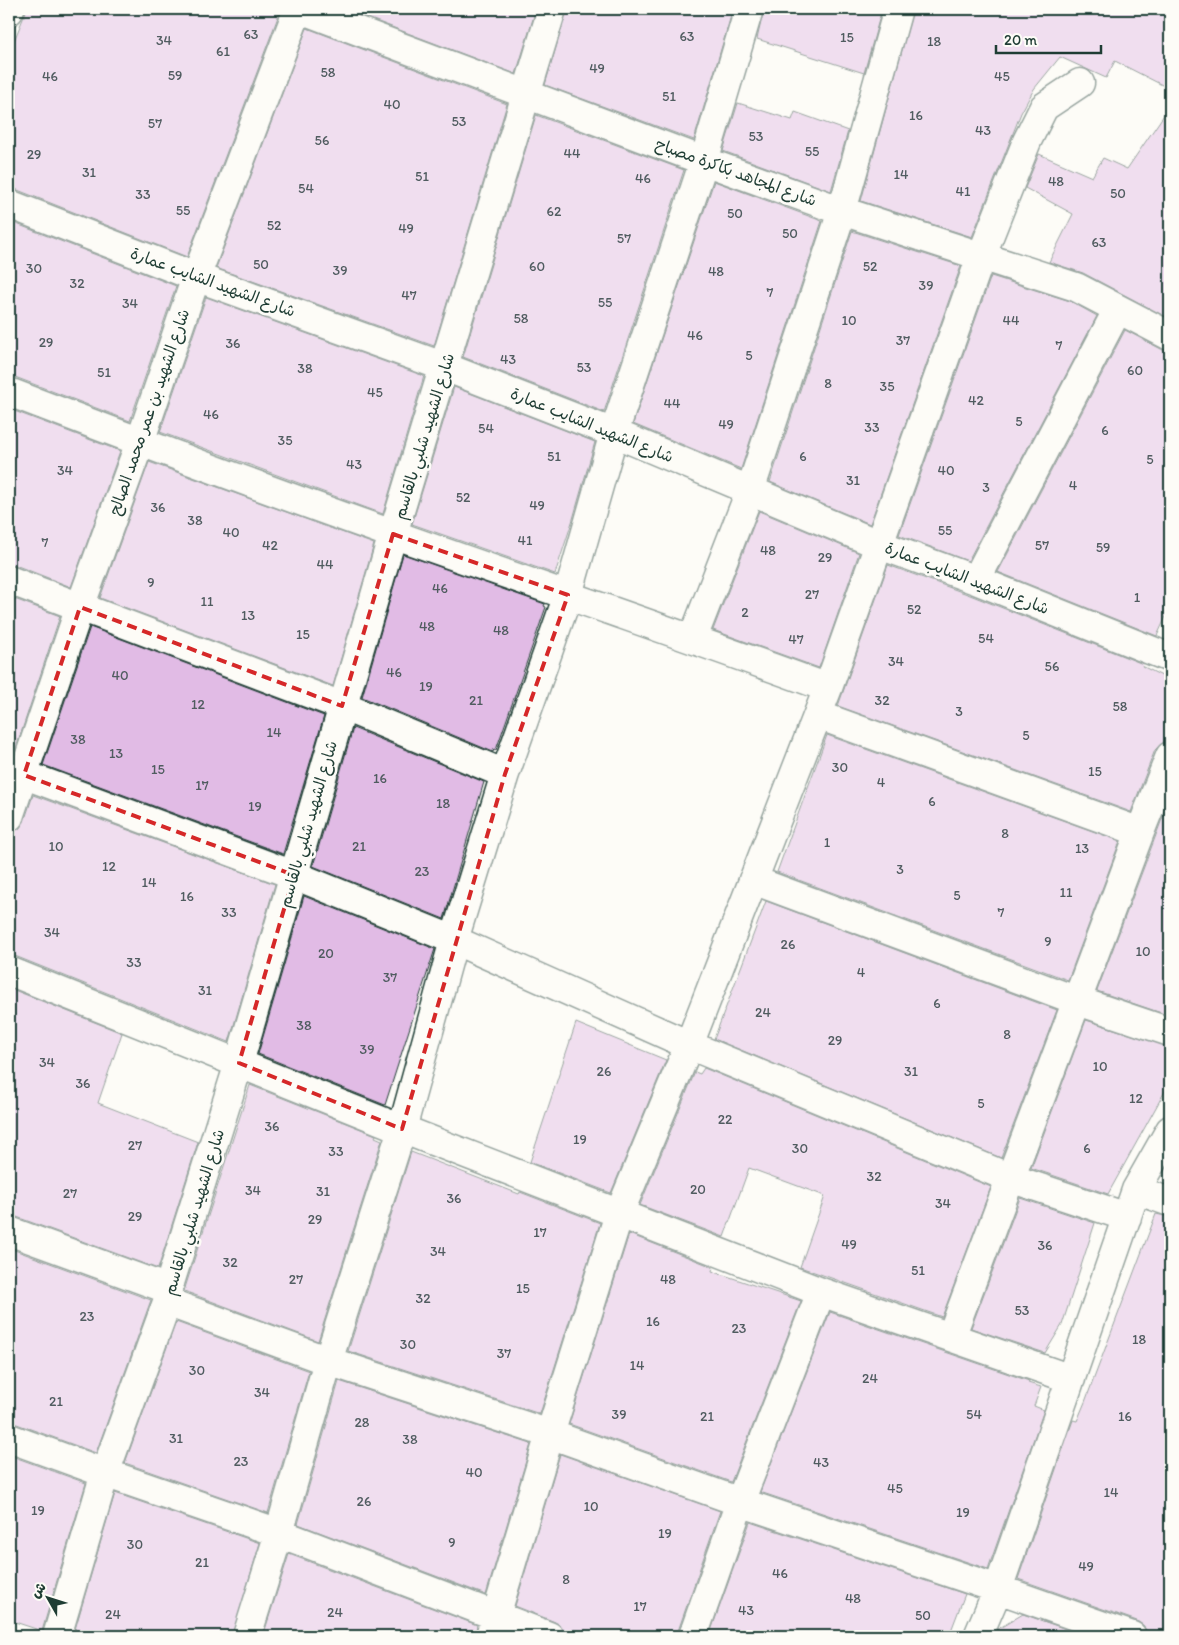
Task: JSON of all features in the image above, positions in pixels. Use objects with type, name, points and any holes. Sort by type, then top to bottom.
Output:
[{"type":"street","name":"شارع المجاهد بكاكرة مصباح","points":[[299,9],[842,212],[1076,287],[1170,336]]},
{"type":"street","name":"شارع الشهيد بن عمر محمد الصالح","points":[[9,817],[17,772],[140,442],[196,277],[299,9]]},
{"type":"street","name":"شارع الشهيد شلبي بالقاسم","points":[[57,1636],[105,1473],[168,1296],[239,1063],[393,534],[528,94],[552,9]]},
{"type":"street","points":[[247,1636],[279,1533],[328,1361],[402,1129],[454,940],[505,774],[568,595],[614,433],[704,161],[749,9]]},
{"type":"street","points":[[692,638],[750,491],[842,212],[898,9]]},
{"type":"street","points":[[493,1626],[550,1434],[619,1214],[689,1045],[818,715],[981,257],[1026,141],[1044,107],[1080,83]]},
{"type":"street","name":"شارع الشهيد الشايب عمارة","points":[[9,204],[196,277],[445,367],[614,433],[880,545],[976,580],[1170,658]]},
{"type":"street","points":[[976,580],[1118,309]]},
{"type":"street","points":[[9,392],[393,534],[692,638],[828,688]]},
{"type":"street","points":[[9,580],[342,706],[505,774]]},
{"type":"street","points":[[818,715],[1140,832]]},
{"type":"street","points":[[951,1337],[1170,756]]},
{"type":"street","points":[[17,772],[294,875],[454,940],[689,1045],[1010,1178],[1127,1217]]},
{"type":"street","points":[[753,880],[1078,1001],[1170,1032]]},
{"type":"street","points":[[9,971],[402,1129],[821,1292],[1071,1379]]},
{"type":"street","points":[[978,1636],[998,1588],[1136,1190],[1170,1130]]},
{"type":"street","points":[[1136,1190],[1170,1202]]},
{"type":"street","points":[[9,1231],[328,1361],[550,1434],[740,1502],[998,1588],[1132,1636]]},
{"type":"street","points":[[693,1636],[740,1502],[821,1292]]},
{"type":"street","points":[[9,1438],[279,1533],[493,1626],[548,1636]]},
{"type":"highlighted area","points":[[393,534],[568,595],[505,774],[402,1129],[239,1063],[294,875],[24,775],[80,607],[342,706]]},
{"type":"building","points":[[27,9],[281,9],[187,257],[15,189],[9,189],[9,53]]},
{"type":"building","points":[[344,9],[536,9],[516,74]]},
{"type":"building","points":[[567,9],[733,9],[694,140],[545,85]]},
{"type":"building","points":[[764,9],[882,9],[864,73],[757,39]]},
{"type":"building","points":[[913,9],[1170,9],[1170,89],[1115,61],[1106,78],[1060,57],[1034,89],[1021,113],[972,237],[861,201]]},
{"type":"building","points":[[307,28],[507,104],[434,346],[216,268]]},
{"type":"building","points":[[738,103],[792,120],[795,112],[848,131],[831,191],[723,151]]},
{"type":"building","points":[[1170,106],[1170,319],[1083,273],[1049,262],[1073,214],[1025,188],[1039,154],[1092,177],[1103,158],[1127,169]]},
{"type":"building","points":[[536,115],[684,170],[604,412],[463,357]]},
{"type":"building","points":[[714,181],[822,221],[741,469],[633,424]]},
{"type":"building","points":[[9,221],[176,286],[130,421],[15,377],[9,377]]},
{"type":"building","points":[[852,231],[961,266],[870,524],[770,482]]},
{"type":"building","points":[[991,276],[1070,301],[1097,316],[968,561],[899,535]]},
{"type":"building","points":[[206,297],[424,376],[383,514],[160,432]]},
{"type":"building","points":[[1125,330],[1170,352],[1170,608],[1157,636],[998,572]]},
{"type":"building","points":[[454,387],[595,442],[555,574],[412,524]]},
{"type":"building","points":[[9,409],[120,451],[71,587],[15,565],[9,565]]},
{"type":"building","points":[[149,462],[374,544],[333,686],[100,598]]},
{"type":"building","points":[[759,511],[859,553],[819,668],[713,630]]},
{"type":"building","points":[[403,554],[545,604],[544,606],[546,607],[496,750],[494,749],[493,752],[362,697]]},
{"type":"building","points":[[888,565],[970,595],[1143,664],[1142,666],[1170,680],[1170,741],[1161,744],[1155,750],[1131,812],[838,706]]},
{"type":"building","points":[[9,597],[60,616],[14,754],[9,754]]},
{"type":"building","points":[[90,627],[324,716],[283,854],[43,765]]},
{"type":"building","points":[[353,728],[484,782],[444,919],[313,866]]},
{"type":"building","points":[[827,735],[1120,841],[1068,980],[777,872]]},
{"type":"building","points":[[33,795],[275,884],[229,1042],[15,956],[9,956],[9,832],[19,829],[24,822]]},
{"type":"building","points":[[1170,798],[1170,1016],[1097,991]]},
{"type":"building","points":[[304,896],[435,949],[385,1105],[258,1054]]},
{"type":"building","points":[[766,901],[1057,1010],[1001,1158],[714,1039]]},
{"type":"building","points":[[9,988],[122,1033],[98,1103],[198,1142],[158,1269],[14,1216],[9,1216]]},
{"type":"building","points":[[1086,1020],[1170,1047],[1170,1082],[1108,1194],[1031,1168]]},
{"type":"building","points":[[576,1023],[666,1060],[611,1193],[530,1162]]},
{"type":"building","points":[[704,1068],[991,1187],[942,1317],[800,1267],[825,1196],[749,1168],[724,1237],[640,1205],[695,1072],[700,1074]]},
{"type":"building","points":[[250,1085],[376,1135],[375,1137],[382,1140],[318,1341],[184,1291]]},
{"type":"building","points":[[411,1152],[600,1223],[540,1414],[348,1351]]},
{"type":"building","points":[[1020,1198],[1095,1223],[1062,1325],[1045,1353],[971,1328]]},
{"type":"building","points":[[1156,1214],[1170,1217],[1170,1636],[1147,1636],[1144,1626],[1137,1621],[1018,1579],[1073,1420],[1077,1421],[1085,1402]]},
{"type":"building","points":[[629,1234],[713,1267],[712,1271],[801,1301],[731,1482],[569,1424]]},
{"type":"building","points":[[9,1248],[151,1300],[96,1453],[14,1423],[9,1423]]},
{"type":"building","points":[[830,1312],[1029,1381],[1028,1383],[1041,1387],[1034,1406],[1044,1410],[988,1569],[760,1492]]},
{"type":"building","points":[[176,1322],[309,1371],[268,1513],[125,1463]]},
{"type":"building","points":[[339,1381],[531,1444],[486,1595],[298,1524]]},
{"type":"building","points":[[560,1454],[720,1511],[678,1631],[678,1636],[564,1636],[561,1627],[555,1622],[515,1606]]},
{"type":"building","points":[[9,1455],[86,1483],[42,1631],[9,1620]]},
{"type":"building","points":[[115,1493],[260,1543],[232,1636],[73,1636]]},
{"type":"building","points":[[750,1522],[965,1594],[949,1636],[709,1636]]},
{"type":"building","points":[[289,1554],[477,1625],[475,1636],[263,1636]]},
{"type":"building","points":[[1023,1614],[1086,1636],[995,1636],[998,1629]]}]
